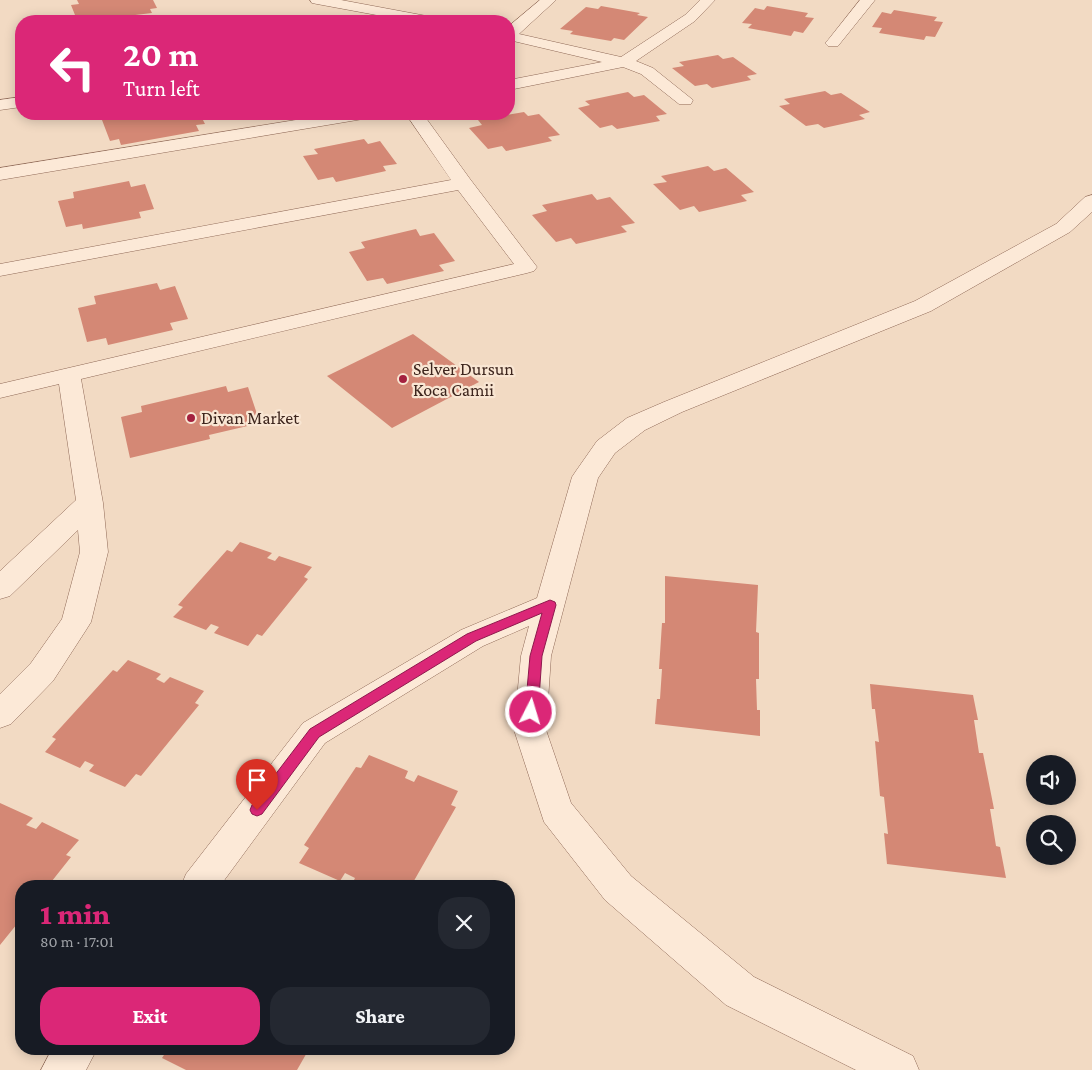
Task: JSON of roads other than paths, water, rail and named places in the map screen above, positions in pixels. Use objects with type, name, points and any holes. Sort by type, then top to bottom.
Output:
[{"type":"street","points":[[317,0],[399,15]]},
{"type":"street","points":[[515,30],[549,0]]},
{"type":"street","points":[[515,85],[624,62],[690,18],[708,0]]},
{"type":"street","points":[[833,43],[868,0]]},
{"type":"street","points":[[515,36],[624,62],[647,72],[685,100]]},
{"type":"street","points":[[0,105],[15,103]]},
{"type":"street","points":[[0,174],[327,120]]},
{"type":"street","points":[[0,391],[527,267],[463,183],[419,120]]},
{"type":"street","points":[[0,270],[463,183]]},
{"type":"street","points":[[899,1070],[740,991],[618,888],[556,811],[530,730],[536,656],[585,477],[606,447],[636,424],[924,306],[1063,228],[1092,201]]},
{"type":"street","points":[[0,715],[42,672],[76,622],[94,552],[90,503],[69,375]]},
{"type":"street","points":[[0,588],[90,503]]},
{"type":"street","points":[[204,880],[314,733],[472,638],[550,605]]},
{"type":"street","points":[[61,1070],[72,1055]]},
{"type":"place","name":"Selver Dursun Koca Camii","points":[[403,379]]},
{"type":"place","name":"Divan Market","points":[[191,418]]}]
